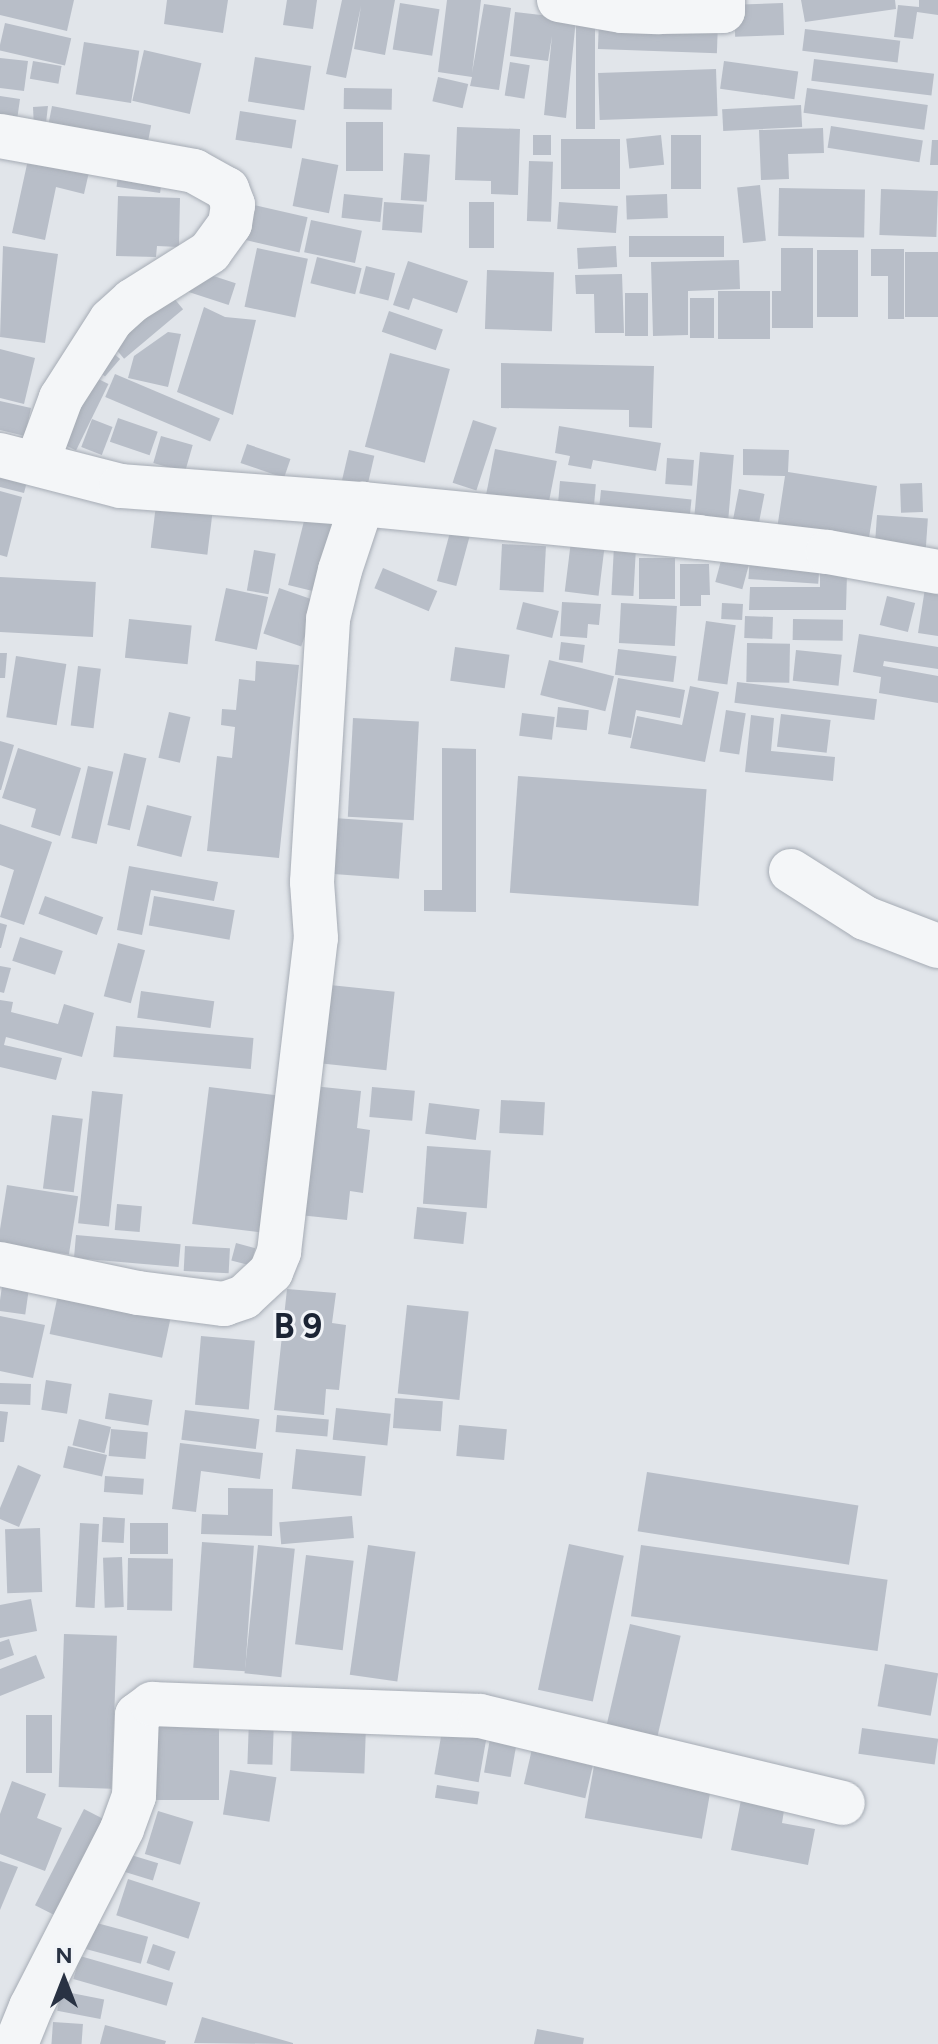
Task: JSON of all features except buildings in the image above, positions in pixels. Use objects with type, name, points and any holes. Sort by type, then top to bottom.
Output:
[{"type":"street","points":[[559,0],[622,11],[659,12],[723,11],[723,0]]},
{"type":"street","points":[[0,136],[194,171],[227,189],[233,205],[230,224],[210,252],[132,301],[111,320],[19,459],[121,486],[362,504],[765,544],[938,572]]},
{"type":"street","points":[[0,1264],[138,1293],[224,1304],[244,1297],[271,1272],[279,1252],[316,938],[312,882],[328,619],[362,504]]},
{"type":"street","points":[[791,871],[865,918],[938,946]]},
{"type":"street","points":[[11,2039],[122,1829],[134,1796],[137,1715],[152,1704],[480,1716],[843,1803]]},
{"type":"district","name":"B 9","points":[[298,1327]]}]
